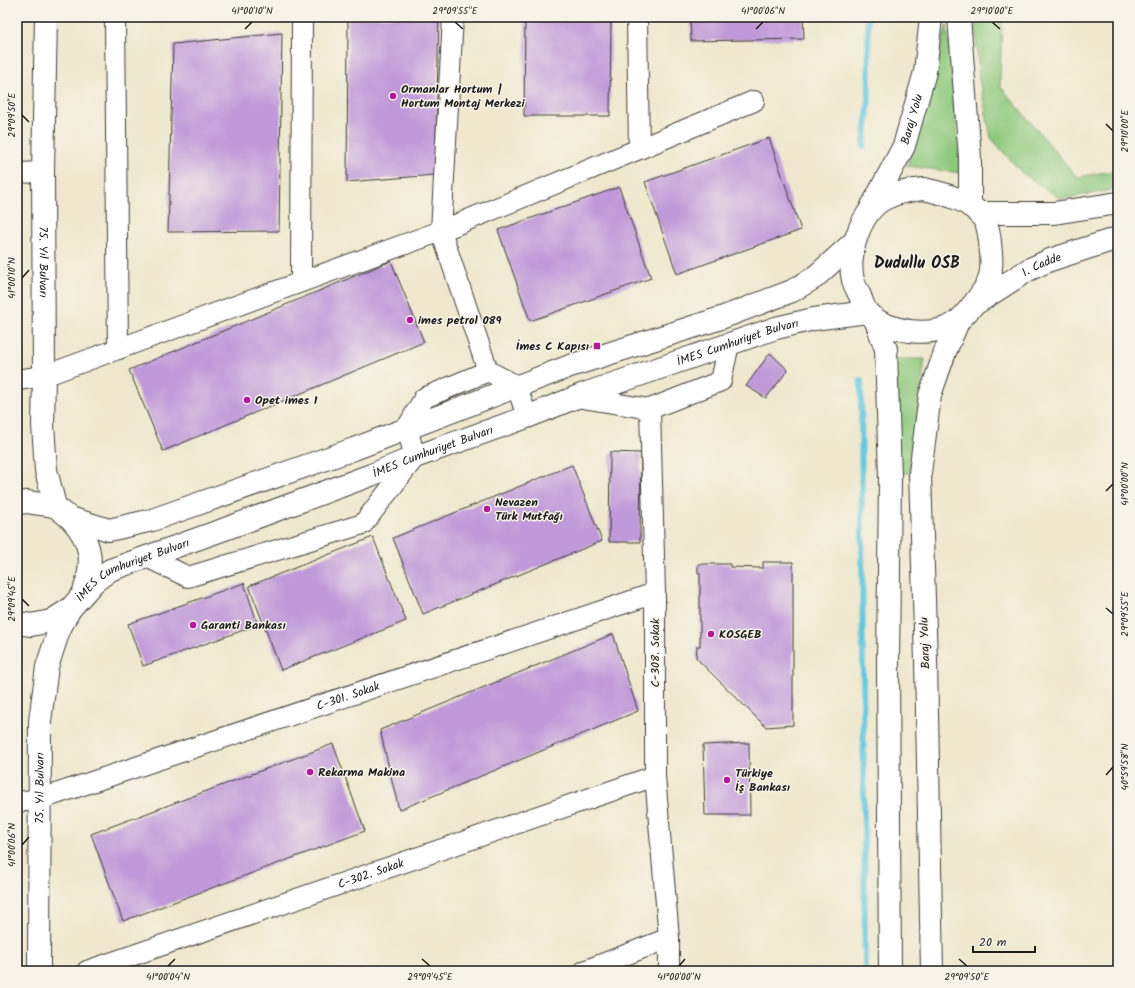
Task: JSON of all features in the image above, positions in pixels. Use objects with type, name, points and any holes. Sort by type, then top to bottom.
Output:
[{"type":"street","name":"75. Yıl Bulvarı","points":[[46,17],[43,172],[43,426],[46,470],[63,512]]},
{"type":"street","points":[[114,17],[118,349]]},
{"type":"street","points":[[301,282],[302,17]]},
{"type":"street","points":[[453,17],[441,231],[488,371],[517,386],[527,416]]},
{"type":"street","points":[[637,17],[639,150]]},
{"type":"street","name":"Baraj Yolu","points":[[868,214],[904,146],[925,72],[931,17]]},
{"type":"street","points":[[959,17],[974,210]]},
{"type":"street","points":[[17,380],[44,376],[441,231],[754,101]]},
{"type":"street","points":[[17,173],[43,172]]},
{"type":"street","points":[[871,315],[894,327],[915,332],[937,330],[965,314],[988,284],[992,263],[990,242],[986,224],[974,210],[946,194],[924,189],[903,191],[883,200],[868,214],[855,241],[851,259],[853,280],[886,349],[890,477],[888,664],[890,971]]},
{"type":"street","points":[[974,210],[1054,213],[1118,203]]},
{"type":"street","name":"1. Cadde","points":[[965,314],[1028,270],[1050,260],[1118,238]]},
{"type":"street","points":[[17,504],[27,502],[63,512],[109,530],[152,520],[354,449],[570,366],[722,318],[792,291],[814,278],[855,241]]},
{"type":"street","name":"Baraj Yolu","points":[[932,971],[920,473],[930,395],[945,352],[965,314]]},
{"type":"street","name":"İMES Cumhuriyet Bulvarı","points":[[17,623],[31,625],[51,621],[76,602],[94,582],[110,570],[225,529],[576,398],[776,328],[814,319],[871,315]]},
{"type":"street","points":[[576,398],[650,409],[721,381],[730,344],[722,318]]},
{"type":"street","points":[[148,557],[188,577],[363,524],[415,457],[407,428],[424,398],[488,371]]},
{"type":"street","name":"C-308. Sokak","points":[[650,409],[655,592],[655,776],[669,938],[669,971]]},
{"type":"street","points":[[63,512],[79,527],[87,543],[90,561],[88,579],[76,602]]},
{"type":"street","name":"C-301. Sokak","points":[[17,802],[41,798],[655,592]]},
{"type":"street","name":"75. Yıl Bulvarı","points":[[39,971],[41,798],[40,721],[47,667],[59,630],[76,602]]},
{"type":"street","name":"C-302. Sokak","points":[[87,971],[655,776]]},
{"type":"street","points":[[584,971],[669,938]]},
{"type":"green space","points":[[975,17],[1002,17],[1000,86],[1077,177],[1118,170],[1118,189],[1061,199],[1022,173],[991,138],[979,79]]},
{"type":"green space","points":[[947,24],[961,173],[907,166]]},
{"type":"green space","points":[[892,359],[925,359],[910,473],[899,473]]},
{"type":"building","name":"Ormanlar Hortum | Hortum Montaj Merkezi","points":[[348,17],[439,17],[435,175],[347,182]]},
{"type":"building","points":[[525,17],[611,17],[610,116],[524,116]]},
{"type":"building","points":[[690,17],[803,17],[804,39],[691,41]]},
{"type":"building","points":[[282,33],[279,231],[168,232],[173,44]]},
{"type":"building","points":[[769,138],[801,230],[677,274],[645,182]]},
{"type":"building","points":[[619,187],[651,278],[530,321],[498,230]]},
{"type":"building","points":[[391,261],[424,342],[163,451],[129,370]]},
{"type":"building","points":[[770,353],[788,370],[766,398],[746,386]]},
{"type":"building","points":[[610,452],[641,453],[640,542],[609,542]]},
{"type":"building","points":[[572,465],[602,541],[423,614],[393,538]]},
{"type":"building","points":[[373,537],[406,621],[281,670],[249,586]]},
{"type":"building","points":[[763,562],[793,562],[793,725],[766,727],[696,658],[697,646],[700,646],[700,573],[698,573],[698,564],[730,564],[730,567],[763,568]]},
{"type":"building","name":"Garanti Bankası","points":[[244,583],[258,625],[143,666],[128,624]]},
{"type":"building","points":[[613,634],[638,711],[399,810],[380,730]]},
{"type":"building","name":"Türkiye İş Bankası","points":[[749,743],[750,815],[705,815],[703,745]]},
{"type":"building","points":[[333,744],[365,831],[123,921],[91,834]]},
{"type":"waterway","points":[[864,146],[869,99],[868,17]]},
{"type":"waterway","points":[[861,380],[865,971]]},
{"type":"place","name":"Ormanlar Hortum | Hortum Montaj Merkezi","points":[[393,96]]},
{"type":"place","name":"imes petrol 089","points":[[410,320]]},
{"type":"place","name":"İmes C Kapısı","points":[[597,346]]},
{"type":"place","name":"Opet imes 1","points":[[247,400]]},
{"type":"place","name":"Nevazen Türk Mutfağı","points":[[487,509]]},
{"type":"place","name":"Garanti Bankası","points":[[193,625]]},
{"type":"place","name":"KOSGEB","points":[[711,634]]},
{"type":"place","name":"Rekarma Makina","points":[[310,772]]},
{"type":"place","name":"Türkiye İş Bankası","points":[[727,780]]},
{"type":"district","name":"Dudullu OSB","points":[[917,263]]}]
